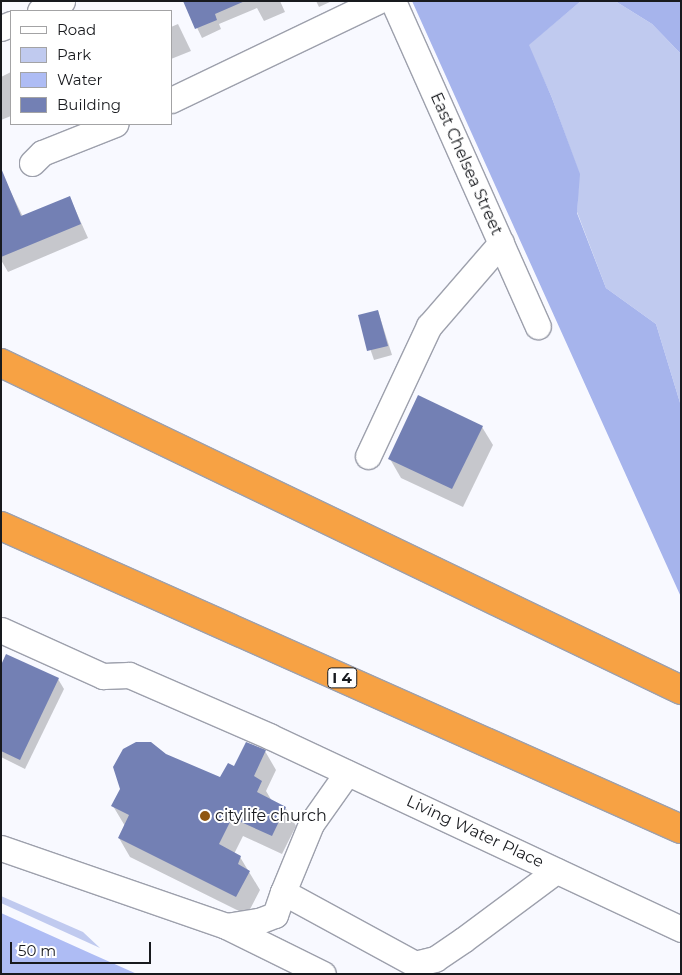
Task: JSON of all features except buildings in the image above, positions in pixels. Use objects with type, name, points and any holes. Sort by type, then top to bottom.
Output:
[{"type":"highway","points":[[1,355],[29,376]]},
{"type":"highway","points":[[1,363],[681,690]]},
{"type":"highway","name":"I 4","points":[[2,526],[681,829]]},
{"type":"street","points":[[42,10],[62,1]]},
{"type":"street","points":[[172,100],[378,1]]},
{"type":"street","name":"East Chelsea Street","points":[[393,1],[538,326]]},
{"type":"street","points":[[32,163],[42,153],[112,125]]},
{"type":"street","points":[[368,456],[429,326],[501,243]]},
{"type":"street","name":"Living Water Place","points":[[1,630],[102,676],[129,675],[269,736],[681,929]]},
{"type":"street","points":[[226,926],[259,922],[275,915],[312,824],[347,773]]},
{"type":"street","points":[[1,848],[226,926],[323,974]]},
{"type":"street","points":[[283,892],[409,969],[435,959],[556,870]]},
{"type":"green space","points":[[581,1],[615,1],[652,24],[681,54],[681,406],[656,324],[606,288],[577,212],[579,173],[552,98],[528,45]]},
{"type":"green space","points":[[1,896],[83,932],[100,948],[1,903]]},
{"type":"shaded area","points":[[412,1],[581,1],[529,45],[552,98],[580,174],[577,213],[606,288],[656,324],[681,406],[681,597]]},
{"type":"shaded area","points":[[615,1],[681,1],[681,54],[652,24]]},
{"type":"water","points":[[1,913],[92,954],[137,974],[1,974]]},
{"type":"place","name":"citylife church","points":[[205,816]]}]
